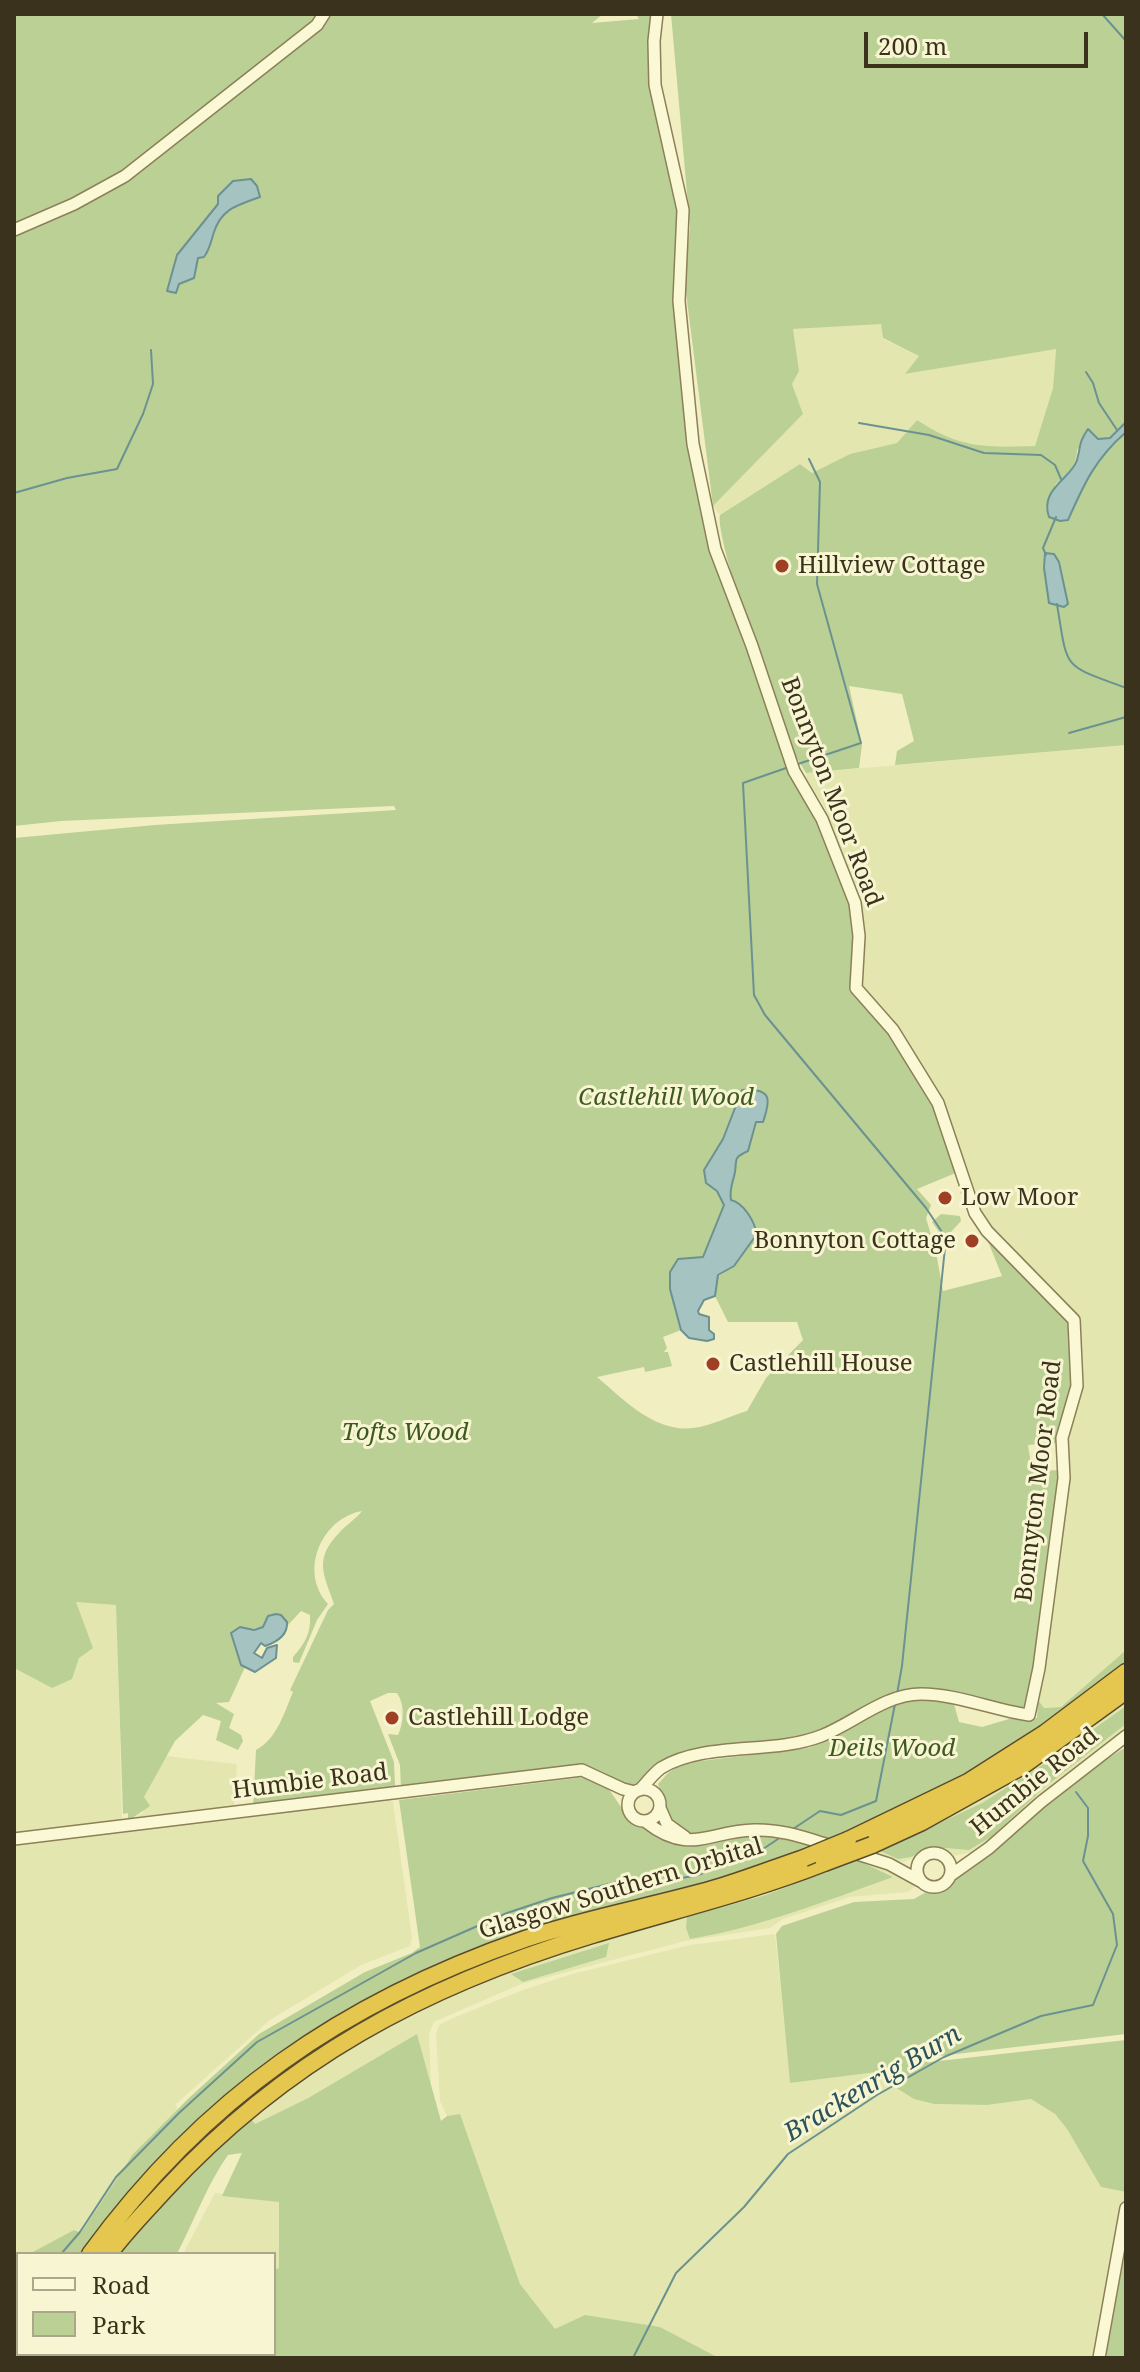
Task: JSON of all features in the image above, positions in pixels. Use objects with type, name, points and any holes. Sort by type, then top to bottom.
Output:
[{"type":"highway","name":"Glasgow Southern Orbital","points":[[92,2252],[151,2178],[210,2120],[283,2060],[354,2014],[418,1981],[524,1940],[714,1889],[848,1840],[968,1782],[1056,1725],[1126,1672]]},
{"type":"highway","name":"Glasgow Southern Orbital","points":[[111,2252],[225,2128],[287,2079],[368,2026],[473,1977],[538,1953],[763,1887],[872,1845],[922,1822],[1021,1767],[1126,1691]]},
{"type":"street","points":[[14,230],[74,204],[125,176],[317,25],[324,14]]},
{"type":"street","name":"Bonnyton Moor Road","points":[[657,14],[655,85],[683,210],[679,301],[693,444],[715,549],[794,771],[822,819],[855,903],[859,936],[856,988],[893,1030],[938,1103],[975,1213],[987,1231],[1074,1320],[1077,1386],[1062,1438],[1064,1478],[1039,1668],[1029,1715],[920,1694],[899,1697],[836,1730],[803,1741],[674,1762]]},
{"type":"street","name":"Humbie Road","points":[[951,1875],[1124,1739]]},
{"type":"street","points":[[628,1805],[654,1773],[674,1762]]},
{"type":"street","points":[[674,1762],[656,1781],[656,1794],[672,1829],[688,1839]]},
{"type":"street","name":"Humbie Road","points":[[14,1839],[582,1770],[609,1782],[656,1794]]},
{"type":"street","points":[[609,1782],[628,1805],[633,1818],[646,1822],[667,1837],[688,1839],[754,1830],[785,1832],[889,1864],[930,1887],[948,1881],[951,1875],[950,1864],[943,1856],[934,1853],[908,1864],[889,1864]]},
{"type":"street","points":[[646,1822],[655,1817],[660,1808]]},
{"type":"street","points":[[920,1881],[917,1868],[924,1856]]},
{"type":"street","name":"Humbie Road","points":[[943,1856],[977,1856]]},
{"type":"street","points":[[1099,2358],[1126,2208]]},
{"type":"green space","points":[[14,14],[603,14],[592,23],[639,19],[636,14],[654,14],[651,59],[681,211],[676,275],[712,549],[854,911],[854,984],[889,1029],[939,1112],[958,1172],[917,1189],[931,1205],[926,1218],[943,1291],[1002,1276],[985,1234],[1072,1322],[1074,1385],[1058,1443],[1028,1445],[1032,1471],[1061,1470],[1038,1663],[1026,1710],[943,1692],[910,1690],[894,1692],[833,1726],[797,1739],[674,1758],[635,1788],[584,1766],[401,1788],[400,1765],[388,1734],[398,1735],[402,1708],[397,1693],[388,1693],[370,1701],[394,1762],[395,1786],[392,1790],[253,1807],[256,1750],[279,1725],[293,1692],[290,1690],[328,1610],[334,1604],[324,1575],[326,1551],[362,1511],[336,1524],[319,1548],[315,1577],[319,1591],[328,1604],[317,1620],[299,1663],[293,1662],[293,1657],[306,1638],[310,1622],[310,1615],[301,1611],[288,1625],[281,1615],[268,1616],[263,1627],[231,1633],[241,1665],[245,1667],[229,1702],[216,1703],[234,1714],[229,1728],[241,1735],[243,1741],[238,1750],[216,1740],[221,1721],[203,1715],[175,1741],[144,1797],[150,1806],[128,1821],[128,1813],[123,1814],[116,1605],[76,1602],[93,1648],[79,1658],[72,1679],[52,1688],[14,1668],[14,838],[155,825],[396,810],[394,806],[61,821],[14,826]],"holes":[[[739,1098],[768,1108],[763,1122],[756,1122],[748,1150],[737,1159],[731,1189],[731,1200],[747,1212],[754,1225],[734,1266],[716,1278],[715,1296],[728,1322],[797,1322],[803,1340],[766,1378],[747,1411],[700,1427],[666,1425],[640,1413],[597,1377],[644,1367],[645,1372],[672,1366],[668,1352],[664,1352],[667,1348],[663,1337],[681,1330],[670,1289],[678,1259],[703,1257],[724,1205],[717,1191],[706,1183],[704,1170],[723,1139]]]},
{"type":"green space","points":[[671,14],[1126,14],[1126,422],[1110,438],[1092,436],[1077,450],[1073,465],[1055,485],[1068,520],[1091,472],[1126,432],[1126,745],[895,765],[897,751],[914,741],[902,694],[849,686],[862,745],[859,768],[806,773],[790,747],[761,667],[736,590],[720,515],[800,464],[812,473],[850,454],[897,443],[917,420],[947,436],[973,444],[1035,446],[1053,388],[1056,349],[905,374],[919,356],[883,338],[881,324],[793,329],[799,371],[792,384],[803,414],[713,506],[684,277],[690,227]],"holes":[[[1045,554],[1060,562],[1068,604],[1064,607],[1049,603]]]},
{"type":"green space","points":[[881,323],[883,339],[919,356],[907,374],[1056,348],[1053,388],[1035,446],[977,447],[941,436],[917,420],[897,443],[850,454],[812,473],[800,464],[720,515],[713,506],[803,414],[792,384],[793,329]]},
{"type":"green space","points":[[1126,745],[1126,1650],[1061,1707],[1044,1708],[1038,1700],[1069,1463],[1067,1430],[1082,1370],[1077,1315],[997,1235],[981,1209],[948,1115],[917,1056],[890,1017],[862,986],[859,968],[862,914],[822,802],[807,785],[806,773]]},
{"type":"green space","points":[[941,1214],[960,1216],[961,1221],[951,1232],[942,1236],[932,1222]]},
{"type":"green space","points":[[75,1602],[117,1604],[122,1821],[14,1833],[14,1668],[52,1688]]},
{"type":"green space","name":"Deils Wood","points":[[1126,1650],[1126,1667],[1027,1739],[919,1803],[827,1841],[791,1828],[711,1835],[684,1831],[673,1825],[658,1784],[684,1763],[808,1748],[834,1737],[884,1707],[910,1699],[954,1704],[959,1722],[982,1727],[1009,1719],[1037,1718],[1038,1700],[1044,1708],[1061,1707]]},
{"type":"green space","points":[[1126,1698],[1126,1732],[977,1851],[954,1856],[940,1850],[931,1851],[904,1862],[885,1860],[880,1855],[866,1861],[913,1882],[914,1887],[908,1892],[850,1897],[783,1919],[770,1928],[685,1941],[521,1984],[434,2022],[429,2034],[431,2084],[417,2035],[255,2124],[249,2116],[318,2063],[402,2014],[542,1958],[776,1889],[830,1869]]},
{"type":"green space","points":[[1126,1706],[1126,1724],[1046,1786],[991,1837],[969,1850],[933,1847],[898,1859],[880,1851],[982,1803]]},
{"type":"green space","points":[[1126,1747],[1126,2034],[931,2057],[930,2062],[1126,2040],[1126,2192],[1101,2187],[1067,2129],[1055,2114],[1031,2099],[987,2105],[934,2104],[914,2099],[882,2079],[884,2071],[790,2083],[776,1934],[782,1926],[854,1902],[914,1899],[926,1892],[943,1890],[958,1874],[990,1855],[1091,1769]]},
{"type":"green space","points":[[166,1756],[237,1764],[234,1806],[134,1818],[143,1813],[144,1797]]},
{"type":"green space","points":[[585,1777],[600,1782],[610,1791],[630,1820],[672,1844],[688,1847],[751,1835],[790,1838],[815,1845],[765,1865],[675,1893],[567,1922],[301,2041],[85,2252],[33,2252],[74,2230],[81,2233],[133,2154],[259,2034],[365,1972],[420,1947],[399,1800]]},
{"type":"green space","points":[[385,1799],[393,1802],[412,1938],[410,1946],[361,1965],[270,2020],[176,2104],[177,2110],[133,2154],[81,2234],[74,2230],[33,2252],[16,2252],[14,2262],[14,1844]]},
{"type":"green space","points":[[857,1860],[893,1877],[767,1920],[690,1939],[686,1928],[687,1917],[766,1895]]},
{"type":"green space","points":[[592,1926],[326,2047],[105,2252],[100,2252],[194,2146],[265,2082],[304,2053],[386,2003],[488,1960]]},
{"type":"green space","points":[[775,1934],[791,2083],[885,2070],[883,2079],[914,2099],[934,2104],[987,2105],[1031,2099],[1055,2114],[1101,2187],[1126,2192],[1095,2358],[719,2358],[660,2327],[504,2358],[78,2358],[276,2356],[276,2252],[184,2252],[215,2193],[308,2204],[447,2116],[440,2101],[436,2034],[439,2025],[523,1990],[572,1974],[690,1945]]},
{"type":"green space","points":[[609,1943],[606,1957],[523,1982],[511,1974]]},
{"type":"green space","points":[[417,2034],[441,2121],[447,2116],[460,2114],[520,2284],[555,2329],[585,2315],[660,2327],[719,2358],[163,2358],[276,2356],[279,2202],[222,2196],[242,2153],[228,2155],[207,2190],[178,2252],[120,2252],[143,2223],[249,2116],[255,2124],[308,2098]]},
{"type":"green space","points":[[1126,2247],[1126,2358],[1105,2358]]},
{"type":"green space","points":[[16,2261],[14,2346],[14,2262]]},
{"type":"water","points":[[251,179],[260,197],[226,212],[217,224],[206,254],[198,258],[194,278],[179,284],[176,293],[167,291],[177,255],[218,204],[218,196],[233,181]]},
{"type":"water","points":[[1126,422],[1126,432],[1091,473],[1068,520],[1049,517],[1048,499],[1074,466],[1088,429],[1098,439],[1110,438]]},
{"type":"water","points":[[1045,553],[1054,554],[1059,562],[1068,604],[1064,607],[1049,603]]},
{"type":"water","points":[[742,1090],[764,1093],[768,1101],[763,1122],[756,1122],[748,1151],[737,1159],[730,1192],[731,1200],[748,1213],[757,1234],[734,1266],[718,1275],[715,1296],[704,1300],[698,1311],[709,1317],[709,1330],[714,1334],[714,1339],[689,1338],[681,1330],[670,1289],[670,1272],[678,1259],[703,1257],[724,1205],[717,1191],[706,1183],[704,1170],[723,1139]]},
{"type":"water","points":[[276,1614],[287,1622],[286,1631],[274,1642],[265,1646],[261,1643],[254,1653],[262,1658],[267,1648],[277,1645],[276,1658],[255,1672],[241,1665],[231,1633],[240,1627],[254,1630],[263,1627],[268,1616]]},
{"type":"waterway","points":[[1102,14],[1126,41]]},
{"type":"waterway","points":[[14,493],[67,478],[117,469],[143,414],[153,384],[151,350]]},
{"type":"waterway","points":[[1086,372],[1099,403],[1117,430]]},
{"type":"waterway","points":[[859,423],[929,435],[984,453],[1041,455],[1055,465],[1061,479]]},
{"type":"waterway","points":[[795,765],[861,743],[817,584],[820,482],[809,459]]},
{"type":"waterway","points":[[1046,555],[1043,548],[1056,517]]},
{"type":"waterway","points":[[1057,604],[1063,642],[1072,662],[1079,669],[1126,688]]},
{"type":"waterway","points":[[1069,733],[1126,717]]},
{"type":"waterway","points":[[789,767],[743,783],[754,995],[765,1015],[926,1208],[946,1238],[897,1694]]},
{"type":"waterway","points":[[793,1829],[820,1811],[841,1815],[876,1801],[895,1704]]},
{"type":"waterway","name":"Brackenrig Burn","points":[[633,2358],[676,2273],[744,2207],[788,2154],[877,2095],[944,2057],[1041,2016],[1093,2005],[1117,1945],[1113,1914],[1083,1861],[1088,1836],[1088,1808],[1076,1792]]},
{"type":"waterway","points":[[63,2252],[80,2232],[116,2177],[179,2113],[257,2042],[416,1953],[507,1913],[621,1881],[633,1887],[698,1875],[763,1849],[781,1837]]},
{"type":"place","name":"Hillview Cottage","points":[[782,566]]},
{"type":"place","name":"Low Moor","points":[[945,1198]]},
{"type":"place","name":"Bonnyton Cottage","points":[[972,1241]]},
{"type":"place","name":"Castlehill House","points":[[713,1364]]},
{"type":"place","name":"Castlehill Lodge","points":[[392,1718]]},
{"type":"park label","name":"Castlehill Wood","points":[[666,1098]]},
{"type":"park label","name":"Tofts Wood","points":[[405,1433]]}]
